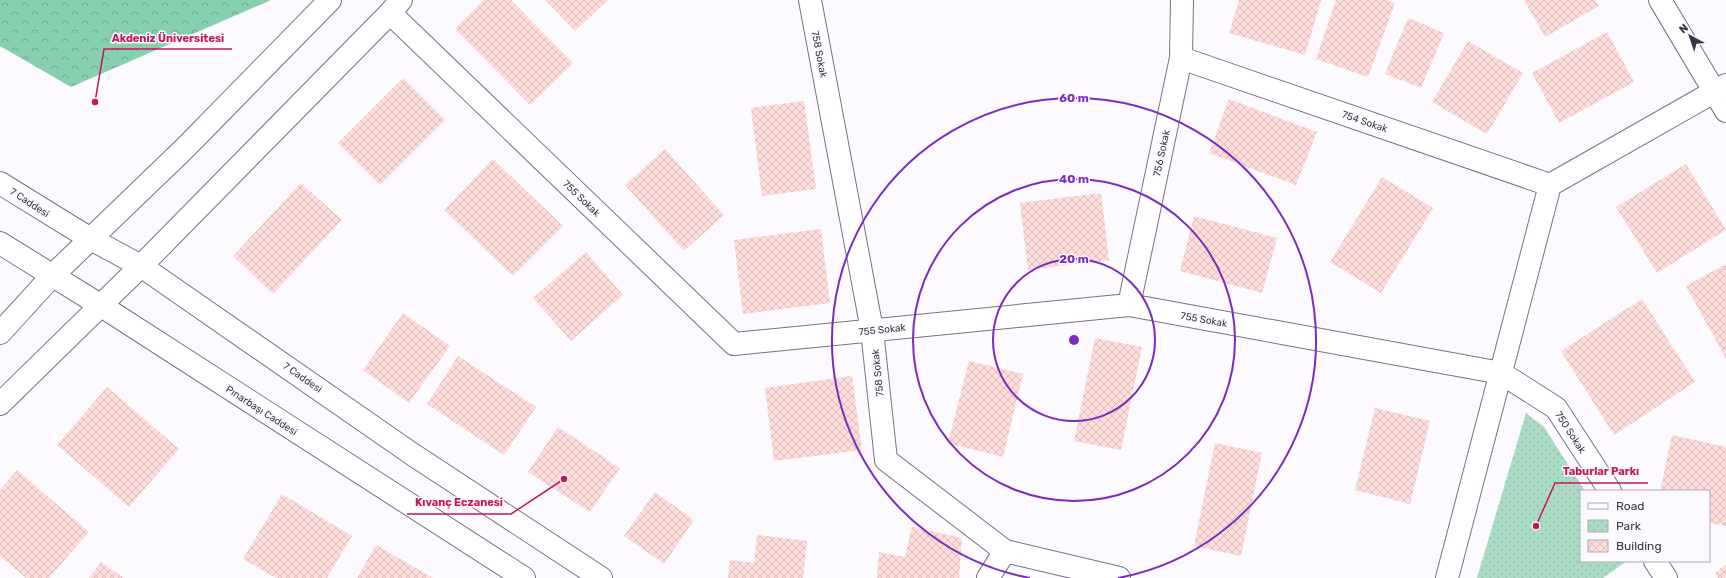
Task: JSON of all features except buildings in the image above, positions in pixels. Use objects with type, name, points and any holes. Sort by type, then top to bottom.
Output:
[{"type":"street","points":[[0,333],[89,238],[185,148],[330,0]]},
{"type":"street","name":"758 Sokak","points":[[810,0],[872,330],[886,460],[1005,551],[1119,578]]},
{"type":"street","name":"756 Sokak","points":[[1129,305],[1181,58],[1182,0]]},
{"type":"street","points":[[1660,0],[1720,88],[1726,111]]},
{"type":"street","points":[[0,404],[141,266],[396,7]]},
{"type":"street","name":"755 Sokak","points":[[396,7],[734,344],[1129,305],[1501,373]]},
{"type":"street","name":"754 Sokak","points":[[1181,58],[1550,184]]},
{"type":"street","points":[[1447,578],[1550,184],[1720,88]]},
{"type":"street","name":"7 Caddesi","points":[[0,183],[89,238],[141,266],[412,454],[602,578]]},
{"type":"street","name":"Pınarbaşı Caddesi","points":[[0,243],[100,305],[524,578]]},
{"type":"street","name":"750 Sokak","points":[[1501,373],[1556,408],[1609,490]]},
{"type":"street","points":[[988,578],[1005,551]]},
{"type":"street","points":[[1656,562],[1666,578]]},
{"type":"green space","points":[[0,0],[271,0],[71,87],[0,46]]},
{"type":"green space","points":[[1526,413],[1544,427],[1584,490],[1580,490],[1580,562],[1626,562],[1603,578],[1477,578]]},
{"type":"place","name":"Akdeniz Üniversitesi","points":[[95,102]]},
{"type":"place","name":"Kıvanç Eczanesi","points":[[564,479]]},
{"type":"place","name":"Taburlar Parkı","points":[[1536,526]]}]
